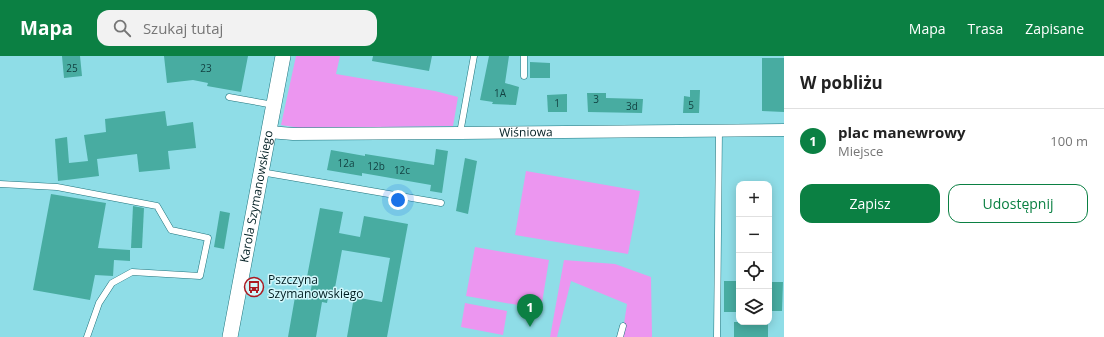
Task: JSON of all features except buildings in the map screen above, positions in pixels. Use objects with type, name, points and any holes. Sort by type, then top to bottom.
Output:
[{"type":"street","name":"Karola Szymanowskiego","points":[[230,337],[283,56]]},
{"type":"street","name":"Wiśniowa","points":[[269,132],[293,134],[784,130]]},
{"type":"lane","points":[[460,133],[474,56]]},
{"type":"lane","points":[[524,56],[524,76]]},
{"type":"lane","points":[[229,98],[274,105]]},
{"type":"lane","points":[[717,337],[719,130]]},
{"type":"lane","points":[[261,172],[441,203]]},
{"type":"lane","points":[[0,184],[57,187],[157,206],[171,230],[208,238],[200,276],[132,272],[112,283],[99,304],[87,337]]},
{"type":"lane","points":[[620,337],[623,326]]},
{"type":"shaded area","points":[[296,56],[340,56],[336,74],[435,91],[458,97],[453,126],[300,128],[281,125]]},
{"type":"shaded area","points":[[526,171],[640,191],[628,254],[515,235]]},
{"type":"shaded area","points":[[475,247],[549,260],[541,309],[466,296]]},
{"type":"shaded area","points":[[564,260],[615,264],[651,277],[652,337],[622,337],[627,304],[571,281],[557,337],[550,337]]},
{"type":"shaded area","points":[[465,303],[507,311],[503,335],[461,327]]},
{"type":"place","name":"Pszczyna Szymanowskiego","points":[[254,287]]},
{"type":"place","name":"plac manewrowy","points":[[530,327]]}]
